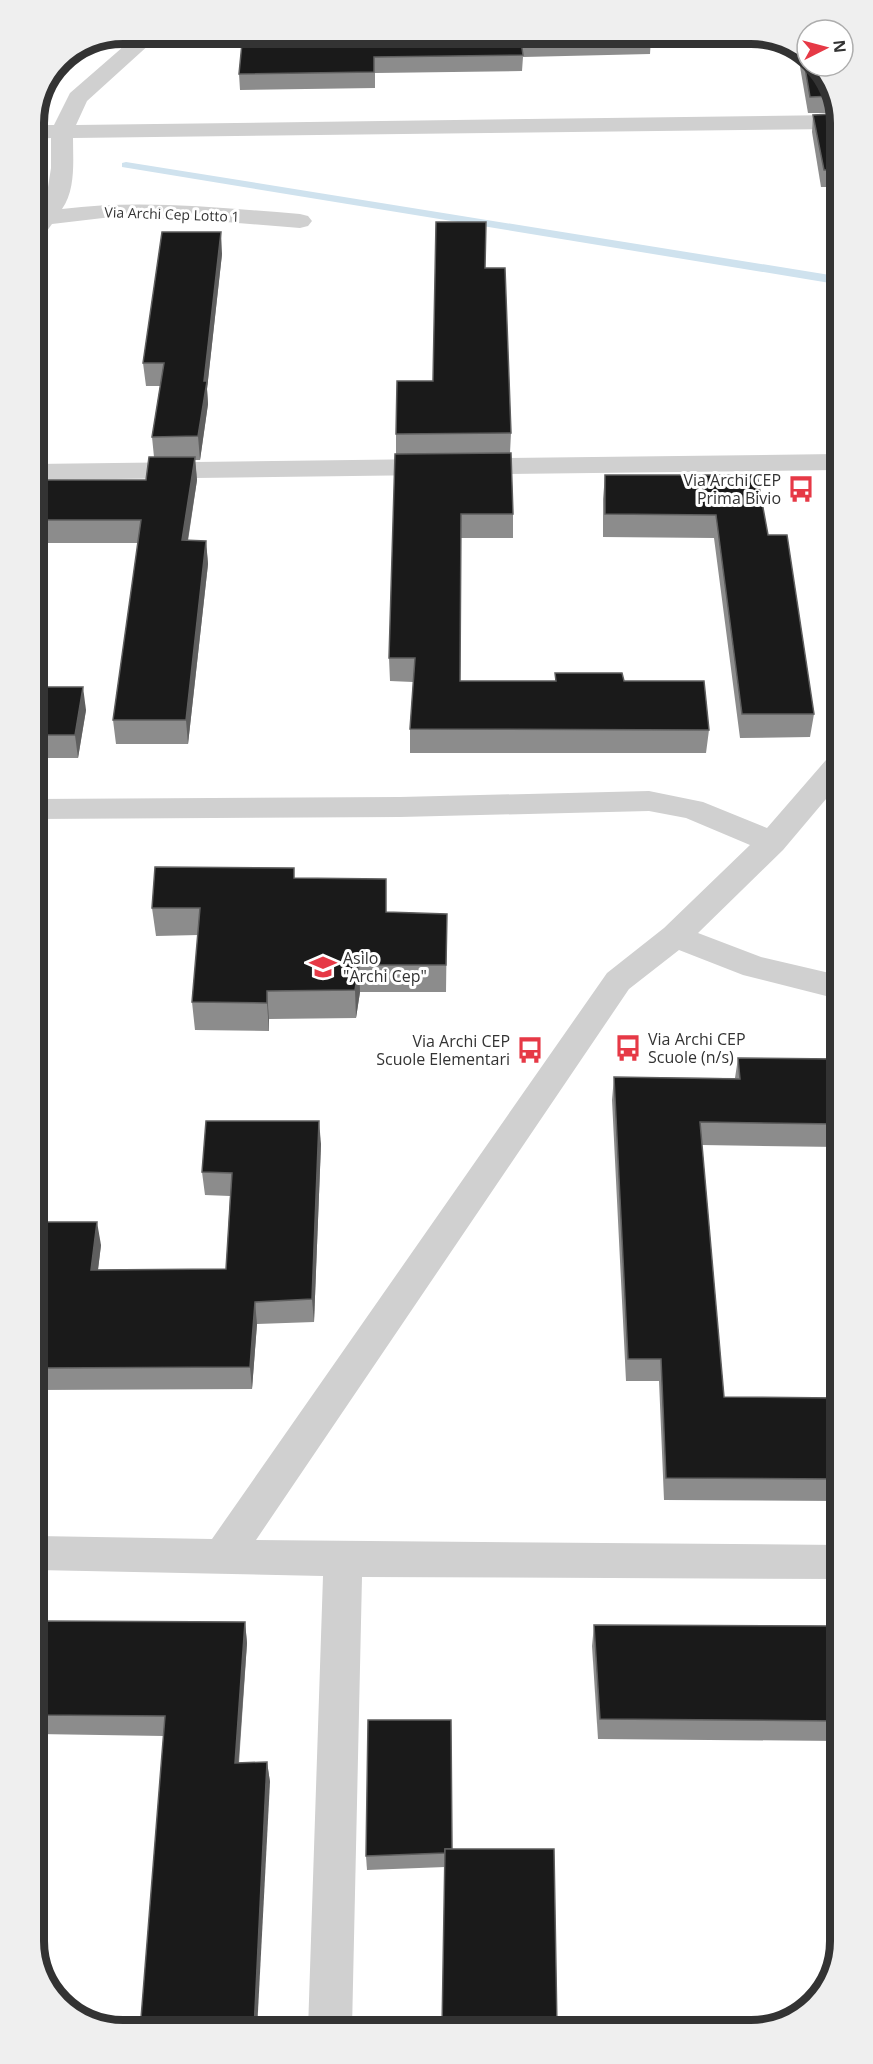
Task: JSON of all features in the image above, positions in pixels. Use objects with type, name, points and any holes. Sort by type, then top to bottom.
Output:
[{"type":"street","points":[[44,219],[57,200],[62,168],[62,132],[78,98],[139,44]]},
{"type":"street","points":[[44,132],[830,122]]},
{"type":"street","name":"Via Archi Cep Lotto 1","points":[[44,225],[103,211],[189,212],[300,221]]},
{"type":"street","points":[[44,472],[830,462]]},
{"type":"street","points":[[222,1557],[618,981],[675,936],[772,843],[830,775]]},
{"type":"street","points":[[44,809],[400,807],[649,801],[692,809],[772,843]]},
{"type":"street","points":[[675,936],[754,967],[830,985]]},
{"type":"street","points":[[44,1553],[343,1559],[830,1562]]},
{"type":"street","points":[[330,2020],[343,1559]]},
{"type":"building","points":[[242,44],[521,44],[523,55],[374,57],[374,72],[239,74]]},
{"type":"building","points":[[807,78],[816,78],[825,96],[810,97]]},
{"type":"building","points":[[829,114],[830,170],[824,170],[813,115]]},
{"type":"building","points":[[436,222],[486,222],[485,268],[505,268],[511,433],[396,434],[397,381],[433,381]]},
{"type":"building","points":[[162,232],[221,232],[204,381],[207,381],[198,436],[152,437],[164,363],[143,363]]},
{"type":"building","points":[[511,453],[513,514],[461,514],[460,681],[556,681],[555,673],[622,673],[624,681],[704,681],[709,730],[410,729],[415,658],[389,658],[395,454]]},
{"type":"building","points":[[149,457],[195,457],[182,540],[206,541],[186,720],[113,720],[141,520],[44,520],[44,480],[146,480]]},
{"type":"building","points":[[605,475],[757,475],[768,535],[787,535],[814,714],[742,714],[716,515],[605,514]]},
{"type":"building","points":[[44,687],[83,687],[75,735],[44,735]]},
{"type":"building","name":"Asilo \"Archi Cep\"","points":[[155,867],[294,868],[294,878],[386,879],[386,912],[447,914],[446,965],[359,965],[355,990],[267,991],[267,1003],[192,1002],[200,908],[152,908]]},
{"type":"building","points":[[738,1058],[830,1059],[830,1124],[700,1122],[724,1397],[830,1398],[830,1479],[666,1478],[661,1359],[628,1359],[614,1077],[740,1079]]},
{"type":"building","points":[[206,1121],[319,1121],[312,1299],[255,1302],[250,1367],[44,1368],[44,1222],[97,1222],[91,1270],[226,1269],[232,1173],[202,1172]]},
{"type":"building","points":[[44,1621],[245,1622],[235,1763],[267,1762],[254,2020],[141,2020],[165,1716],[44,1715]]},
{"type":"building","points":[[594,1625],[830,1626],[830,1721],[600,1719]]},
{"type":"building","points":[[368,1720],[451,1720],[452,1849],[445,1849],[445,1853],[366,1856]]},
{"type":"building","points":[[445,1849],[554,1849],[557,2020],[442,2020]]},
{"type":"waterway","points":[[126,165],[830,279]]},
{"type":"place","name":"Via Archi CEP Prima Bivio","points":[[801,489]]},
{"type":"place","name":"Asilo \"Archi Cep\"","points":[[323,967]]},
{"type":"place","name":"Via Archi CEP Scuole (n/s)","points":[[628,1048]]},
{"type":"place","name":"Via Archi CEP Scuole Elementari","points":[[530,1050]]}]
